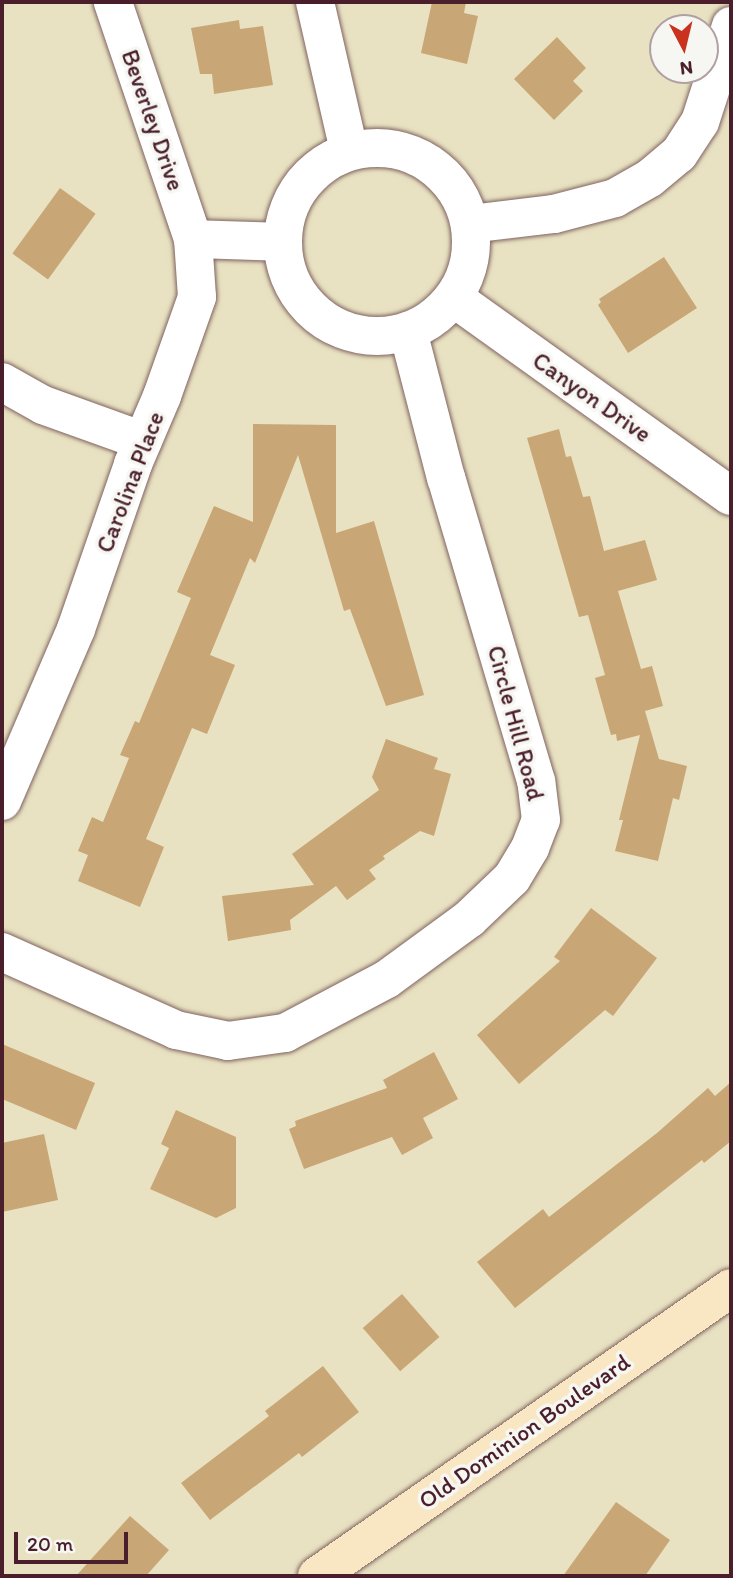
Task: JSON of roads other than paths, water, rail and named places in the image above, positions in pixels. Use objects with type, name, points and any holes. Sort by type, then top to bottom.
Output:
[{"type":"street","name":"Beverley Drive","points":[[113,2],[193,239]]},
{"type":"street","points":[[315,2],[349,151]]},
{"type":"street","points":[[470,225],[566,211],[615,198],[650,178],[679,154],[699,122],[731,26]]},
{"type":"street","points":[[387,148],[405,151],[421,159],[438,170],[460,196],[470,225],[469,267],[454,298],[438,314],[408,331],[388,336],[363,335],[337,328],[317,315],[293,286],[287,271],[282,242],[287,212],[302,184],[314,170],[349,151],[387,148]]},
{"type":"street","points":[[193,239],[282,242]]},
{"type":"street","name":"Carolina Place","points":[[2,801],[76,629],[197,297],[193,239]]},
{"type":"street","name":"Canyon Drive","points":[[454,298],[731,496]]},
{"type":"street","name":"Circle Hill Road","points":[[2,952],[176,1030],[228,1041],[285,1033],[397,972],[469,919],[512,878],[530,848],[541,820],[536,781],[446,478],[408,331]]},
{"type":"street","points":[[2,382],[43,405],[143,441]]},
{"type":"street","name":"Old Dominion Boulevard","points":[[317,1576],[729,1294]]}]
